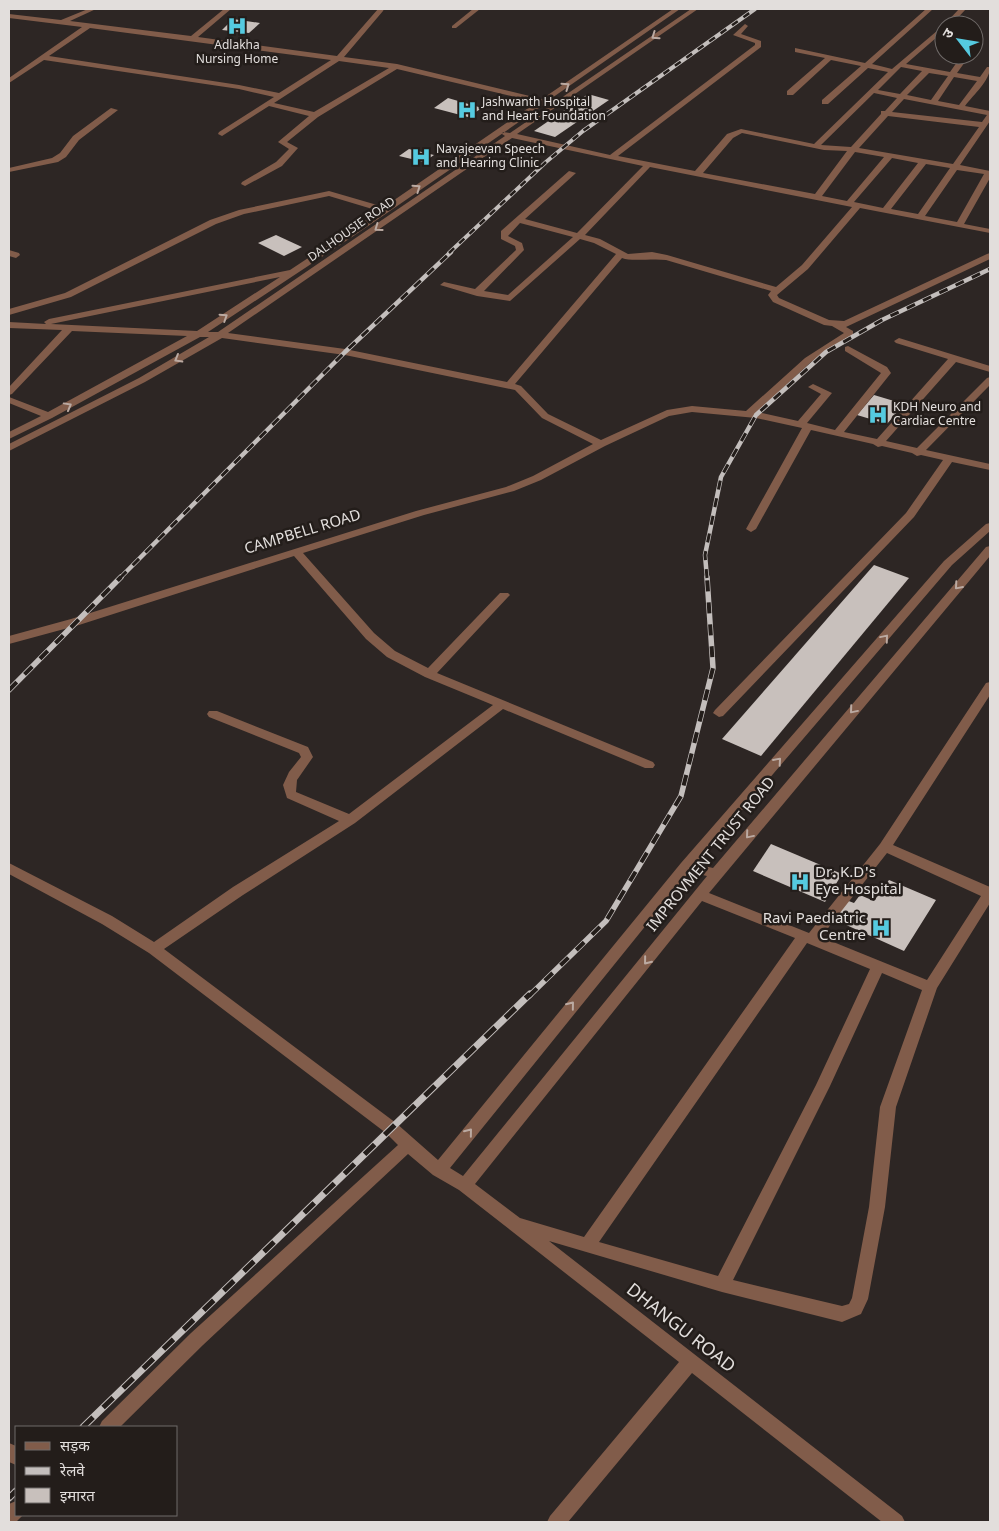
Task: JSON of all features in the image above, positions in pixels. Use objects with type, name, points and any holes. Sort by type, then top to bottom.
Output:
[{"type":"street","points":[[9,22],[13,16],[30,9]]},
{"type":"street","points":[[63,22],[93,9]]},
{"type":"street","points":[[192,38],[228,9]]},
{"type":"street","points":[[370,9],[383,10]]},
{"type":"street","points":[[454,27],[477,9]]},
{"type":"street","name":"DALHOUSIE ROAD","points":[[9,436],[200,333],[386,210],[496,132],[543,102],[677,9]]},
{"type":"street","name":"DALHOUSIE ROAD","points":[[9,448],[142,380],[220,335],[695,9]]},
{"type":"street","points":[[825,102],[930,9]]},
{"type":"street","points":[[222,134],[340,57],[383,10]]},
{"type":"street","points":[[13,16],[340,57],[397,66],[554,104]]},
{"type":"street","points":[[9,81],[45,58],[88,26]]},
{"type":"street","points":[[612,157],[759,46],[759,42],[736,36],[745,26]]},
{"type":"street","points":[[816,146],[893,71],[934,41]]},
{"type":"street","points":[[798,50],[893,71]]},
{"type":"street","points":[[790,93],[830,57]]},
{"type":"street","points":[[45,58],[238,86],[281,96]]},
{"type":"street","points":[[900,65],[983,80]]},
{"type":"street","points":[[933,102],[959,65]]},
{"type":"street","points":[[245,184],[279,164],[294,148],[282,142],[315,115],[397,66]]},
{"type":"street","points":[[960,108],[990,69]]},
{"type":"street","points":[[817,197],[853,149],[884,113],[926,71]]},
{"type":"street","points":[[873,91],[990,115],[920,217]]},
{"type":"street","points":[[269,104],[315,115]]},
{"type":"street","points":[[9,170],[55,160],[63,155],[76,138],[114,110]]},
{"type":"street","points":[[884,113],[984,125]]},
{"type":"street","points":[[496,132],[612,157],[990,231]]},
{"type":"street","points":[[697,174],[730,136],[738,132],[816,146],[890,155],[953,168],[990,173],[960,224]]},
{"type":"street","points":[[748,415],[808,360],[850,333],[836,325],[776,300],[772,295],[805,267],[890,155]]},
{"type":"street","points":[[886,210],[922,162]]},
{"type":"street","points":[[444,285],[510,298],[579,236],[649,164]]},
{"type":"street","points":[[478,292],[519,252],[519,245],[502,235],[572,173]]},
{"type":"street","points":[[9,312],[68,295],[213,222],[242,212],[329,192],[386,210]]},
{"type":"street","points":[[518,220],[603,243],[620,255],[633,258],[652,256],[667,258],[776,290]]},
{"type":"street","points":[[509,385],[620,255]]},
{"type":"street","points":[[836,325],[845,324],[990,256]]},
{"type":"street","points":[[32,326],[326,264]]},
{"type":"street","points":[[9,325],[200,333],[345,352],[509,385],[524,393],[545,416],[601,444]]},
{"type":"street","points":[[9,392],[70,327]]},
{"type":"street","points":[[899,342],[990,369]]},
{"type":"street","points":[[837,434],[886,373],[884,369],[848,349]]},
{"type":"street","points":[[878,444],[954,358]]},
{"type":"street","points":[[917,453],[990,380]]},
{"type":"street","points":[[751,529],[804,426],[827,393],[813,387]]},
{"type":"street","points":[[9,400],[49,416]]},
{"type":"street","name":"CAMPBELL ROAD","points":[[9,640],[75,622],[420,513],[510,489],[537,478],[649,421],[681,410],[748,415],[804,426],[917,453],[990,467]]},
{"type":"street","points":[[719,713],[910,515],[949,459]]},
{"type":"street","points":[[439,1170],[686,866],[870,656],[948,563],[990,526]]},
{"type":"street","name":"IMPROVMENT TRUST ROAD","points":[[465,1185],[716,874],[990,549]]},
{"type":"street","points":[[296,551],[370,636],[391,654],[429,674],[501,705],[649,765]]},
{"type":"street","points":[[429,674],[504,596]]},
{"type":"street","points":[[870,656],[892,665]]},
{"type":"street","points":[[587,1246],[808,938],[885,847],[990,686]]},
{"type":"street","points":[[154,949],[238,891],[350,820],[501,705]]},
{"type":"street","points":[[213,714],[304,750],[307,757],[289,784],[289,792],[350,820]]},
{"type":"street","points":[[510,1223],[722,1285],[842,1314],[856,1309],[860,1299],[877,1207],[888,1108],[930,986],[990,893],[885,847]]},
{"type":"street","points":[[686,866],[716,874]]},
{"type":"street","name":"DHANGU ROAD","points":[[9,868],[107,920],[154,949],[391,1128],[408,1146],[439,1170],[465,1185],[510,1223],[896,1522]]},
{"type":"street","points":[[701,894],[930,986]]},
{"type":"street","points":[[722,1285],[823,1086],[878,966]]},
{"type":"street","points":[[109,1426],[197,1339],[408,1146]]},
{"type":"street","points":[[556,1522],[690,1362]]},
{"type":"building","points":[[233,19],[260,23],[249,33],[222,30]]},
{"type":"building","points":[[588,94],[609,100],[555,137],[534,131]]},
{"type":"building","points":[[448,98],[482,108],[468,117],[434,108]]},
{"type":"building","points":[[409,149],[434,155],[424,162],[399,156]]},
{"type":"building","points":[[276,235],[302,247],[284,256],[258,243]]},
{"type":"building","points":[[874,395],[904,404],[887,424],[857,415]]},
{"type":"building","points":[[874,565],[909,578],[761,756],[722,739]]},
{"type":"building","points":[[771,844],[842,874],[825,902],[753,871]]},
{"type":"building","points":[[889,880],[936,900],[904,951],[833,919],[846,900],[854,903],[860,895],[874,901]]},
{"type":"railway","points":[[449,253],[546,162],[583,131],[755,9]]},
{"type":"railway","points":[[120,578],[345,352],[451,252]]},
{"type":"railway","points":[[707,578],[705,555],[721,477],[756,415],[826,352],[882,320],[990,269]]},
{"type":"railway","points":[[9,690],[121,577]]},
{"type":"railway","points":[[529,996],[606,921],[681,796],[713,668],[707,577]]},
{"type":"railway","points":[[84,1426],[530,994]]},
{"type":"railway","points":[[9,1498],[15,1492]]},
{"type":"place","name":"Adlakha Nursing Home","points":[[237,26]]},
{"type":"place","name":"Jashwanth Hospital and Heart Foundation","points":[[467,110]]},
{"type":"place","name":"Navajeevan Speech and Hearing Clinic","points":[[421,157]]},
{"type":"place","name":"KDH Neuro and Cardiac Centre","points":[[878,415]]},
{"type":"place","name":"Dr. K.D's Eye Hospital","points":[[800,882]]},
{"type":"place","name":"Ravi Paediatric Centre","points":[[881,928]]}]
